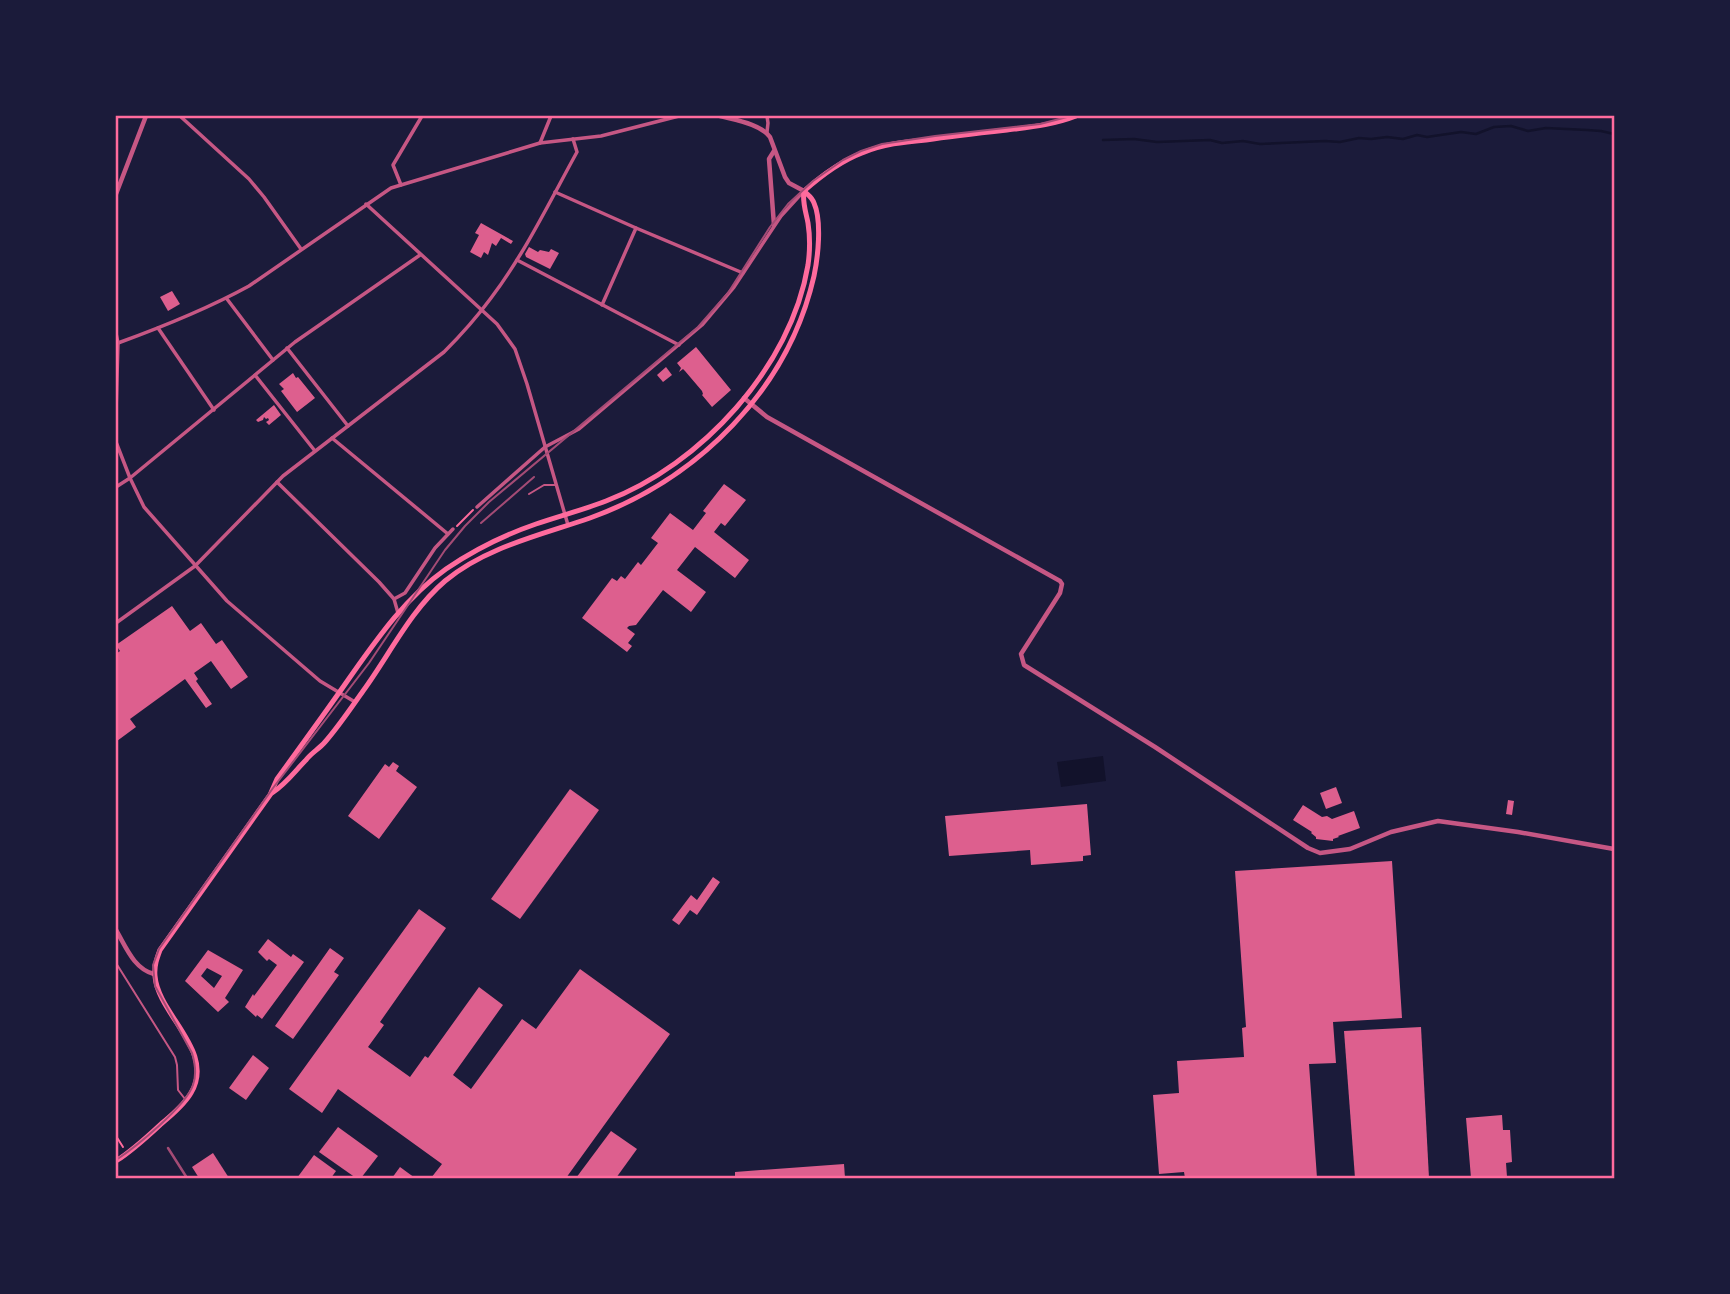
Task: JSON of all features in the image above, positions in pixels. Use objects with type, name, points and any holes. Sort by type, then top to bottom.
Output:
[{"type":"main road","points":[[116,1161],[186,1100],[196,1082],[197,1064],[189,1043],[160,995],[154,974],[155,961],[160,950],[270,795],[277,779],[398,612],[435,577],[464,557],[511,533],[619,496],[666,470],[710,436],[761,377],[788,326],[804,282],[809,250],[804,191],[821,176],[847,160],[877,148],[948,136],[1040,126],[1076,116]]},
{"type":"main road","points":[[270,795],[285,784],[324,743],[364,690],[422,603],[447,579],[497,551],[624,505],[671,478],[716,442],[752,405],[783,358],[796,331],[812,284],[816,267],[818,223],[815,205],[804,191]]},
{"type":"street","points":[[116,194],[146,116]]},
{"type":"street","points":[[180,116],[249,179],[301,249]]},
{"type":"street","points":[[401,185],[393,165],[422,116]]},
{"type":"street","points":[[540,143],[551,116]]},
{"type":"street","points":[[118,343],[227,299],[391,188],[540,143],[601,136],[679,116]]},
{"type":"street","points":[[477,507],[545,447],[579,429],[702,325],[743,274],[774,225],[804,191],[789,183],[785,177],[767,132],[720,116]]},
{"type":"street","points":[[767,116],[767,132]]},
{"type":"street","points":[[116,623],[195,566],[277,482],[444,352],[482,310],[517,260],[577,152],[573,139]]},
{"type":"street","points":[[774,225],[769,159],[775,150]]},
{"type":"street","points":[[555,192],[743,274]]},
{"type":"street","points":[[366,204],[497,324],[515,349],[568,525]]},
{"type":"street","points":[[602,305],[636,228]]},
{"type":"street","points":[[116,486],[130,478],[310,330],[420,255]]},
{"type":"street","points":[[517,260],[680,345]]},
{"type":"street","points":[[227,299],[273,360]]},
{"type":"street","points":[[159,328],[214,410]]},
{"type":"street","points":[[116,334],[116,412]]},
{"type":"street","points":[[287,348],[348,426]]},
{"type":"street","points":[[255,375],[315,451]]},
{"type":"street","points":[[744,398],[767,417],[1060,581],[1060,593],[1021,654],[1024,665],[1308,848],[1320,853],[1350,849],[1391,832],[1437,821],[1615,849]]},
{"type":"street","points":[[332,438],[448,534]]},
{"type":"street","points":[[116,442],[146,510],[227,601],[320,681],[355,702]]},
{"type":"street","points":[[277,482],[394,599],[398,612]]},
{"type":"street","points":[[394,599],[405,593],[426,560],[453,529]]},
{"type":"street","points":[[116,930],[137,965],[154,974]]},
{"type":"lane","points":[[529,494],[544,485],[556,485]]},
{"type":"lane","points":[[116,963],[175,1057],[178,1090],[186,1100]]},
{"type":"path","points":[[453,529],[477,507]]},
{"type":"path","points":[[116,1136],[127,1154]]},
{"type":"shaded area","points":[[1103,756],[1106,781],[1061,787],[1057,762]]},
{"type":"building","points":[[481,223],[513,241],[511,244],[501,238],[496,246],[492,243],[488,255],[484,252],[481,258],[470,252],[479,235],[475,233]]},
{"type":"building","points":[[529,247],[538,252],[549,252],[551,249],[559,253],[550,269],[526,257]]},
{"type":"building","points":[[172,291],[180,304],[168,311],[160,297]]},
{"type":"building","points":[[696,347],[731,390],[712,407],[685,371],[683,369],[679,372],[681,368],[677,363]]},
{"type":"building","points":[[666,367],[672,375],[663,382],[657,375]]},
{"type":"building","points":[[293,373],[315,398],[297,412],[281,391],[284,389],[279,384]]},
{"type":"building","points":[[274,405],[281,415],[269,425],[266,422],[268,418],[264,417],[258,422],[256,420]]},
{"type":"building","points":[[724,484],[746,500],[725,526],[721,523],[714,532],[749,560],[735,578],[695,547],[677,570],[706,592],[691,612],[663,590],[636,625],[627,628],[635,634],[628,643],[632,646],[627,652],[582,618],[612,578],[617,581],[621,576],[625,579],[638,562],[641,565],[658,543],[651,538],[670,513],[693,530],[706,513],[703,511]]},
{"type":"building","points":[[172,606],[190,631],[201,623],[216,644],[222,640],[248,677],[231,689],[211,661],[194,673],[198,679],[196,681],[212,704],[206,708],[185,679],[130,719],[136,727],[117,741],[116,654],[120,651],[116,645]]},
{"type":"building","points":[[393,762],[399,766],[396,771],[417,787],[379,839],[348,816],[385,764],[389,767]]},
{"type":"building","points":[[1336,787],[1342,803],[1326,809],[1320,793]]},
{"type":"building","points":[[570,789],[599,810],[520,919],[491,899]]},
{"type":"building","points":[[1508,800],[1514,801],[1512,815],[1506,814]]},
{"type":"building","points":[[1087,804],[1091,855],[1083,856],[1083,861],[1031,865],[1030,850],[949,856],[945,816]]},
{"type":"building","points":[[1303,805],[1322,817],[1332,819],[1354,811],[1360,828],[1338,836],[1333,841],[1316,839],[1312,832],[1293,820]]},
{"type":"building","points":[[1392,861],[1402,1018],[1333,1022],[1336,1063],[1309,1064],[1317,1178],[1185,1178],[1184,1172],[1159,1174],[1153,1095],[1179,1093],[1177,1061],[1244,1057],[1242,1028],[1246,1027],[1235,871]]},
{"type":"building","points":[[713,877],[720,882],[697,915],[690,910],[679,925],[672,920],[691,895],[697,900]]},
{"type":"building","points":[[419,909],[446,928],[380,1022],[384,1025],[368,1047],[410,1077],[425,1056],[428,1058],[479,987],[503,1005],[453,1075],[471,1089],[522,1019],[536,1029],[580,969],[670,1034],[566,1178],[431,1178],[442,1164],[338,1089],[322,1113],[289,1089]]},
{"type":"building","points":[[268,939],[291,957],[293,954],[304,962],[262,1019],[245,1007],[277,965],[269,959],[267,961],[258,952]]},
{"type":"building","points":[[330,948],[344,958],[334,972],[339,975],[293,1039],[275,1026]]},
{"type":"building","points":[[208,950],[243,970],[225,998],[229,1002],[218,1012],[185,981]],"holes":[[[207,968],[222,976],[214,988],[201,976]]]},
{"type":"building","points":[[1421,1027],[1429,1178],[1355,1178],[1344,1031]]},
{"type":"building","points":[[253,1055],[269,1068],[246,1100],[229,1088]]},
{"type":"building","points":[[1502,1115],[1503,1130],[1510,1130],[1512,1162],[1506,1163],[1507,1177],[1471,1178],[1466,1118]]},
{"type":"building","points":[[338,1127],[378,1156],[361,1178],[356,1178],[319,1152]]},
{"type":"building","points":[[611,1131],[637,1149],[616,1178],[576,1178]]},
{"type":"building","points":[[213,1153],[229,1178],[199,1178],[192,1167]]},
{"type":"building","points":[[314,1155],[336,1171],[331,1178],[297,1178]]},
{"type":"building","points":[[844,1164],[845,1178],[735,1178],[735,1172]]},
{"type":"building","points":[[400,1167],[415,1178],[392,1178]]},
{"type":"waterway","points":[[1103,140],[1210,140],[1260,144],[1340,142],[1359,138],[1403,139],[1417,135],[1427,137],[1461,132],[1476,134],[1494,127],[1511,126],[1528,131],[1546,128],[1614,134]]},
{"type":"tram line","points":[[116,1160],[171,1115],[189,1094],[194,1081],[192,1053],[155,986],[153,965],[159,949],[273,788],[369,663],[445,550],[465,526],[489,502],[698,327],[728,293],[788,204],[813,181],[843,160],[882,144],[1040,124],[1071,116]]},
{"type":"tram line","points":[[481,523],[534,477]]},
{"type":"railway","points":[[168,1148],[187,1178]]}]
